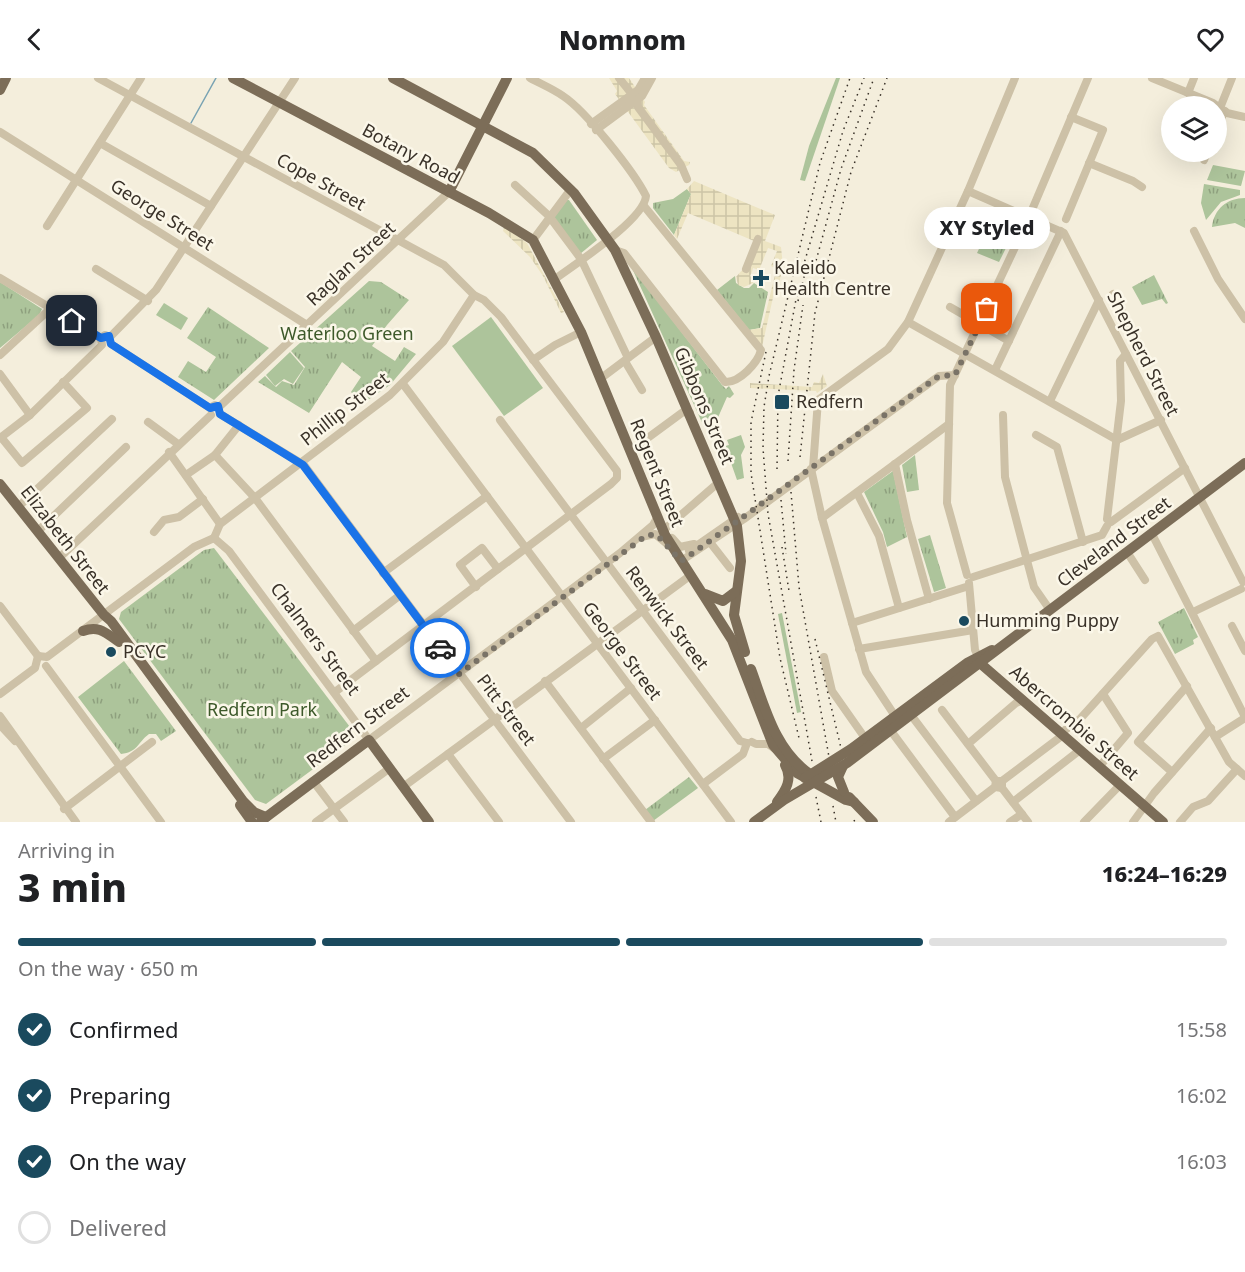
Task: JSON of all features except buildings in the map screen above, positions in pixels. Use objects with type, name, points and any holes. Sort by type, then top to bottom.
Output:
[{"type":"main road","points":[[0,85],[5,78]]},
{"type":"main road","points":[[0,90],[5,78]]},
{"type":"main road","name":"Botany Road","points":[[233,78],[449,192],[533,240]]},
{"type":"main road","name":"Gibbons Street","points":[[393,78],[533,153],[571,189],[615,250],[690,413],[735,521],[741,561],[735,592]]},
{"type":"main road","points":[[449,192],[507,78]]},
{"type":"main road","points":[[533,240],[555,279]]},
{"type":"main road","name":"Regent Street","points":[[555,279],[581,332],[672,549],[732,640],[767,732],[780,752],[813,779],[854,802]]},
{"type":"main road","name":"Cleveland Street","points":[[754,822],[813,779],[830,762],[958,670],[1002,646],[1245,463]]},
{"type":"main road","name":"Elizabeth Street","points":[[0,484],[111,621],[243,801],[263,820]]},
{"type":"main road","points":[[702,592],[723,601],[735,592]]},
{"type":"main road","name":"Regent Street","points":[[735,592],[734,615],[738,635],[780,752]]},
{"type":"main road","name":"Elizabeth Street","points":[[104,615],[106,624],[252,822]]},
{"type":"main road","points":[[83,631],[93,628],[102,629],[119,642]]},
{"type":"main road","name":"Cleveland Street","points":[[813,779],[846,764],[979,660]]},
{"type":"main road","name":"Abercrombie Street","points":[[979,660],[1163,822]]},
{"type":"main road","name":"Redfern Street","points":[[263,820],[369,740]]},
{"type":"main road","name":"Chalmers Street","points":[[369,740],[429,822]]},
{"type":"main road","points":[[780,752],[810,765],[830,762]]},
{"type":"main road","points":[[774,807],[789,779],[788,770],[780,752]]},
{"type":"main road","points":[[844,792],[838,777],[846,764]]},
{"type":"main road","name":"Regent Street","points":[[813,779],[844,792],[873,822]]},
{"type":"street","name":"Cope Street","points":[[98,78],[444,265],[474,296],[496,312],[617,471],[617,478],[570,514]]},
{"type":"street","points":[[47,226],[141,78]]},
{"type":"street","points":[[0,278],[51,308],[106,346],[148,301],[295,78]]},
{"type":"street","points":[[530,78],[565,97],[594,127],[646,198],[644,206],[608,240],[555,279]]},
{"type":"street","points":[[619,78],[631,93]]},
{"type":"street","points":[[594,127],[638,90],[645,78]]},
{"type":"street","points":[[594,127],[637,100],[645,93],[652,78]]},
{"type":"street","points":[[894,716],[870,681],[822,519],[811,469],[818,400],[888,349],[908,321],[968,191],[1015,78]]},
{"type":"street","points":[[979,660],[973,630],[969,580],[947,503],[950,385],[1030,217],[1088,78]]},
{"type":"street","points":[[1152,78],[1194,96]]},
{"type":"street","points":[[1188,93],[1194,78]]},
{"type":"street","points":[[1226,96],[1232,78]]},
{"type":"street","points":[[637,100],[681,165],[687,179]]},
{"type":"street","points":[[1227,111],[1245,117]]},
{"type":"street","points":[[1066,219],[1103,130],[1071,117]]},
{"type":"street","name":"George Street","points":[[0,132],[77,178],[307,325]]},
{"type":"street","points":[[100,143],[211,206]]},
{"type":"street","points":[[1089,164],[1133,181],[1142,187]]},
{"type":"street","points":[[515,185],[549,216],[581,259],[642,390]]},
{"type":"street","points":[[533,240],[571,189]]},
{"type":"street","points":[[968,191],[1061,231],[995,370]]},
{"type":"street","name":"Raglan Street","points":[[59,558],[169,452],[449,192]]},
{"type":"street","points":[[615,250],[624,253],[716,371],[729,383],[758,361],[759,348],[644,206]]},
{"type":"street","name":"Shepherd Street","points":[[1061,231],[1161,420],[1243,586]]},
{"type":"street","points":[[1194,231],[1218,279],[1245,319]]},
{"type":"street","points":[[746,269],[758,240]]},
{"type":"street","points":[[96,269],[148,301]]},
{"type":"street","points":[[1113,294],[1131,329]]},
{"type":"street","name":"Phillip Street","points":[[220,524],[403,384],[443,342],[474,296]]},
{"type":"street","points":[[1050,401],[1099,300]]},
{"type":"street","points":[[950,307],[1009,341]]},
{"type":"street","points":[[0,355],[51,308]]},
{"type":"street","points":[[908,321],[1117,440]]},
{"type":"street","points":[[533,360],[555,345],[581,332]]},
{"type":"street","points":[[600,379],[656,337]]},
{"type":"street","name":"Pitt Street","points":[[110,340],[215,411],[301,463],[571,822]]},
{"type":"street","points":[[63,382],[87,408],[22,463],[1,438],[30,415],[101,341]]},
{"type":"street","points":[[852,623],[929,599],[969,580],[1104,534],[1108,522],[1121,401],[1120,361],[1126,354]]},
{"type":"street","points":[[0,374],[30,415]]},
{"type":"street","points":[[661,523],[679,546],[687,547],[698,542],[753,510],[939,376],[955,375]]},
{"type":"street","name":"George Street","points":[[403,384],[731,822]]},
{"type":"street","points":[[630,451],[683,412],[690,413]]},
{"type":"street","points":[[1003,415],[1005,477],[1034,587],[1050,610]]},
{"type":"street","points":[[18,507],[112,419]]},
{"type":"street","name":"Renwick Street","points":[[500,420],[740,741],[750,742]]},
{"type":"street","points":[[1117,440],[1161,420]]},
{"type":"street","points":[[148,422],[178,444]]},
{"type":"street","points":[[186,475],[215,455],[239,424]]},
{"type":"street","points":[[822,519],[949,424]]},
{"type":"street","points":[[1036,435],[1057,447],[1083,542]]},
{"type":"street","points":[[38,531],[126,447]]},
{"type":"street","points":[[0,694],[194,547],[214,538],[220,524],[169,452]]},
{"type":"street","points":[[215,455],[255,498],[376,661]]},
{"type":"street","points":[[895,464],[906,520],[929,599]]},
{"type":"street","points":[[1108,522],[1185,468]]},
{"type":"street","name":"Redfern Street","points":[[369,740],[607,563],[648,529],[661,523],[719,482]]},
{"type":"street","points":[[857,493],[879,536],[899,608]]},
{"type":"street","points":[[383,573],[487,496]]},
{"type":"street","points":[[154,532],[164,520],[179,517],[203,499]]},
{"type":"street","points":[[335,692],[570,514]]},
{"type":"street","points":[[681,561],[735,521]]},
{"type":"street","points":[[637,540],[655,534],[672,549]]},
{"type":"street","points":[[1152,534],[1245,717],[1215,736]]},
{"type":"street","name":"Chalmers Street","points":[[214,538],[230,551],[369,740]]},
{"type":"street","points":[[710,541],[730,568]]},
{"type":"street","points":[[681,561],[698,542]]},
{"type":"street","points":[[476,587],[459,565],[482,548],[498,569]]},
{"type":"street","points":[[1128,552],[1145,580]]},
{"type":"street","points":[[404,787],[691,575]]},
{"type":"street","points":[[1193,612],[1243,586]]},
{"type":"street","points":[[354,631],[399,596]]},
{"type":"street","points":[[0,606],[122,766],[161,822]]},
{"type":"street","points":[[1232,626],[1245,651]]},
{"type":"street","points":[[859,649],[973,630]]},
{"type":"street","points":[[1065,737],[1156,636],[1161,640],[1229,762],[1245,776]]},
{"type":"street","points":[[824,657],[832,691],[866,738]]},
{"type":"street","points":[[545,681],[651,822]]},
{"type":"street","points":[[1172,772],[1139,744],[1139,740],[1187,686]]},
{"type":"street","points":[[580,728],[631,688]]},
{"type":"street","points":[[1099,767],[1128,731],[1103,694]]},
{"type":"street","points":[[968,744],[1000,716],[1023,700]]},
{"type":"street","points":[[942,710],[1028,822]]},
{"type":"street","points":[[911,715],[976,801]]},
{"type":"street","points":[[0,716],[64,809],[76,822]]},
{"type":"street","points":[[891,731],[952,820],[1072,733],[1080,718]]},
{"type":"street","points":[[603,759],[655,720]]},
{"type":"street","points":[[0,725],[18,744]]},
{"type":"street","points":[[1133,822],[1154,793],[1211,728]]},
{"type":"street","points":[[703,784],[743,754],[750,742],[762,738],[767,732]]},
{"type":"street","points":[[64,809],[152,742]]},
{"type":"street","points":[[750,742],[768,744],[780,752]]},
{"type":"street","points":[[1013,802],[1080,750]]},
{"type":"street","points":[[448,754],[499,822]]},
{"type":"street","points":[[316,822],[390,768]]},
{"type":"street","points":[[1180,822],[1193,807],[1208,801],[1237,769]]},
{"type":"street","points":[[313,781],[344,822]]},
{"type":"street","points":[[1084,822],[1120,785]]},
{"type":"street","points":[[1010,822],[1022,814]]},
{"type":"green space","points":[[836,78],[840,78],[805,181],[800,180],[809,146]]},
{"type":"green space","points":[[1213,165],[1245,171],[1241,186],[1207,180]]},
{"type":"green space","points":[[1204,184],[1240,190],[1240,195],[1221,202],[1206,220],[1201,203]]},
{"type":"green space","points":[[687,189],[691,194],[674,235],[653,208],[653,203],[673,199]]},
{"type":"green space","points":[[1245,198],[1245,228],[1235,223],[1212,227],[1215,215],[1222,206],[1227,202]]},
{"type":"green space","points":[[566,200],[569,200],[597,240],[580,254],[553,216]]},
{"type":"green space","points":[[998,209],[1020,220],[999,262],[977,253]]},
{"type":"green space","points":[[631,266],[722,385],[726,389],[729,386],[734,394],[730,398],[727,397],[716,422],[704,427]]},
{"type":"green space","points":[[1154,275],[1168,303],[1166,304],[1162,299],[1142,305],[1132,287]]},
{"type":"green space","points":[[735,276],[736,283],[744,288],[749,288],[754,283],[768,292],[760,328],[749,330],[717,290]]},
{"type":"green space","name":"Waterloo Green","points":[[369,281],[381,282],[409,300],[372,346],[395,361],[404,347],[416,354],[390,385],[362,404],[351,392],[361,377],[342,362],[309,413],[258,382],[265,376],[276,387],[282,381],[294,385],[305,367],[291,351]]},
{"type":"green space","points":[[0,282],[42,309],[39,315],[0,348]]},
{"type":"green space","points":[[164,303],[188,318],[181,330],[156,315]]},
{"type":"green space","name":"Waterloo Green","points":[[208,307],[269,348],[214,400],[178,377],[188,361],[206,372],[216,357],[187,338]]},
{"type":"green space","points":[[491,317],[543,388],[504,416],[452,346]]},
{"type":"green space","name":"Waterloo Green","points":[[290,352],[304,368],[293,384],[284,379],[275,386],[266,375]]},
{"type":"green space","points":[[741,435],[745,447],[741,455],[744,478],[737,480],[725,446],[729,445],[727,440]]},
{"type":"green space","points":[[915,455],[919,490],[907,492],[902,465]]},
{"type":"green space","points":[[893,471],[907,537],[887,547],[883,532],[864,492]]},
{"type":"green space","points":[[930,535],[946,588],[934,592],[918,539]]},
{"type":"green space","name":"Redfern Park","points":[[214,548],[353,731],[351,741],[266,804],[255,800],[119,619],[121,612],[204,550]]},
{"type":"green space","points":[[1184,608],[1198,637],[1193,640],[1194,644],[1175,654],[1158,622]]},
{"type":"green space","points":[[782,613],[801,712],[797,713],[778,614]]},
{"type":"green space","points":[[124,661],[176,731],[161,741],[156,734],[149,734],[134,749],[121,754],[78,697]]},
{"type":"green space","points":[[689,777],[698,788],[653,821],[645,810]]},
{"type":"shaded area","points":[[609,78],[629,78],[645,102],[644,105],[684,161],[690,162],[689,165],[676,172],[669,168],[615,94],[617,91]]},
{"type":"shaded area","points":[[694,181],[775,215],[765,241],[781,247],[783,266],[777,293],[774,293],[762,347],[749,330],[762,328],[775,275],[775,268],[771,266],[777,251],[768,248],[759,270],[753,268],[750,276],[754,279],[753,283],[744,287],[738,285],[736,277],[743,269],[754,241],[688,213],[677,239],[674,235],[691,194],[687,189]]},
{"type":"shaded area","points":[[504,227],[527,243],[564,312],[561,313],[543,276],[530,257],[503,231]]},
{"type":"shaded area","points":[[823,374],[827,386],[817,393],[816,391],[750,388],[750,383],[812,387],[814,382],[819,383]]},
{"type":"waterway","points":[[191,123],[216,78]]},
{"type":"railway","points":[[812,761],[768,514],[763,448],[764,407],[769,376],[820,163],[850,78]]},
{"type":"railway","points":[[803,267],[843,131],[864,78]]},
{"type":"railway","points":[[813,272],[841,169],[874,78]]},
{"type":"railway","points":[[800,457],[815,313],[851,172],[887,78]]},
{"type":"railway","points":[[798,301],[808,261]]},
{"type":"railway","points":[[777,469],[778,396],[797,294]]},
{"type":"railway","points":[[788,461],[794,370],[803,305]]},
{"type":"railway","points":[[766,352],[751,422],[751,473],[780,658],[799,738]]},
{"type":"railway","points":[[791,492],[799,587],[829,757]]},
{"type":"railway","points":[[781,500],[786,554]]},
{"type":"railway","points":[[782,547],[789,591]]},
{"type":"railway","points":[[815,639],[841,748]]},
{"type":"railway","points":[[816,797],[821,822]]},
{"type":"railway","points":[[833,806],[836,822]]},
{"type":"way so far","points":[[440,648],[459,674],[637,540],[647,535],[660,537],[681,561],[686,558],[744,519],[753,510],[939,376],[955,375],[987,309]]},
{"type":"place","name":"Kaleido Health Centre","points":[[761,278]]},
{"type":"place","name":"XY Styled","points":[[987,309]]},
{"type":"place","name":"Redfern","points":[[782,402]]},
{"type":"place","name":"Humming Puppy","points":[[964,621]]},
{"type":"place","name":"PCYC","points":[[111,652]]},
{"type":"route","points":[[72,321],[101,338],[105,335],[109,336],[111,344],[210,408],[218,406],[221,410],[220,414],[301,463],[440,648]]}]
